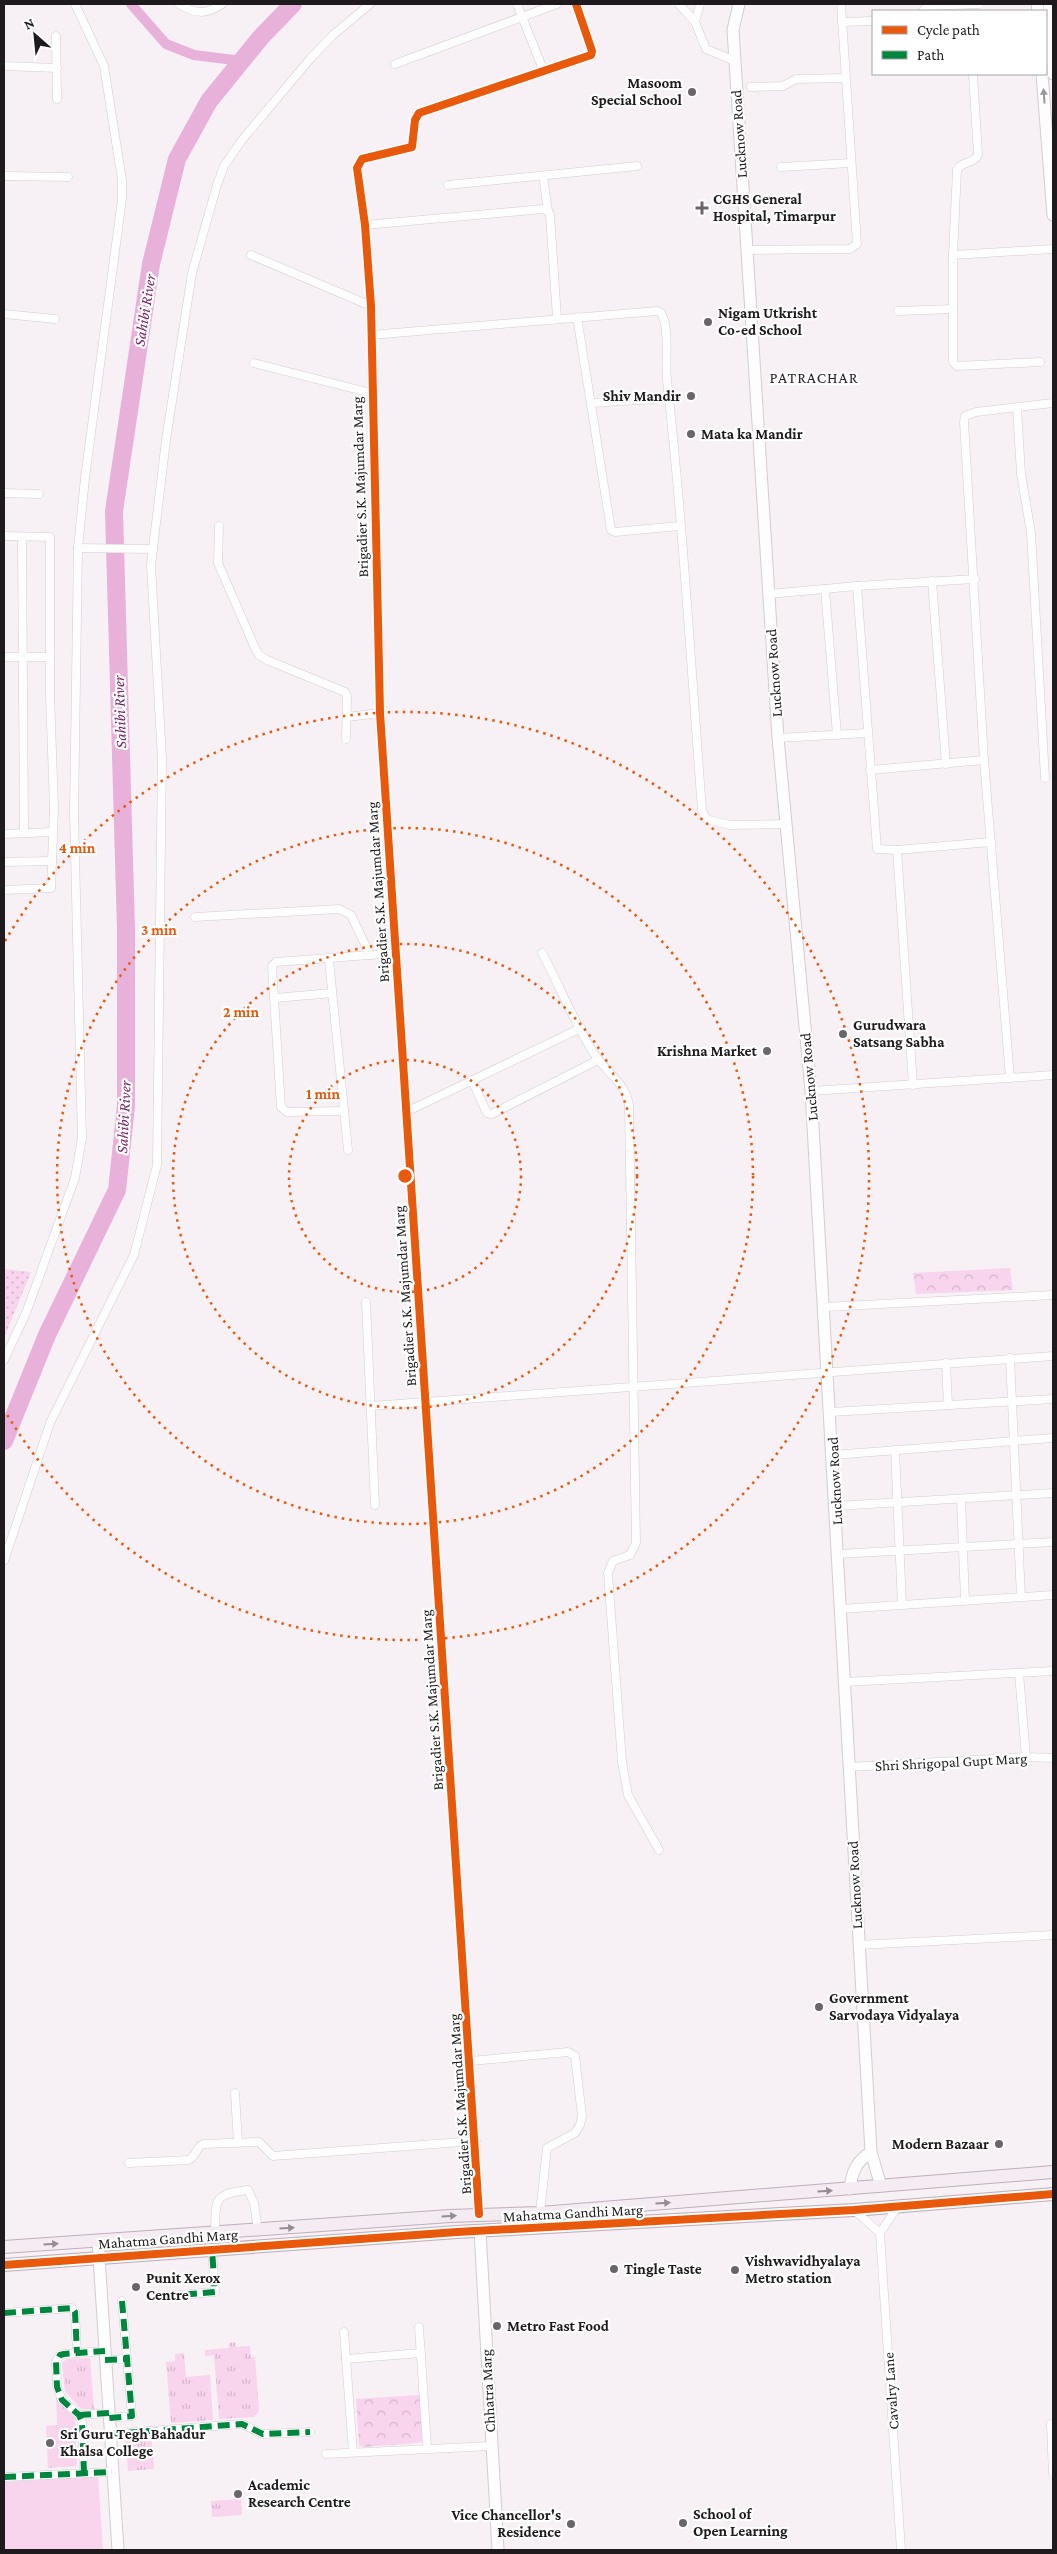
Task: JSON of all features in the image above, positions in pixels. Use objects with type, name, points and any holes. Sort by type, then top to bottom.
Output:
[{"type":"main road","name":"Mahatma Gandhi Marg","points":[[4,2248],[479,2214],[540,2212],[1053,2172]]},
{"type":"main road","name":"Mahatma Gandhi Marg","points":[[4,2265],[480,2231],[854,2210],[1053,2194]]},
{"type":"main road","points":[[686,2201],[687,2220]]},
{"type":"street","points":[[4,1360],[26,1312],[75,1178],[82,1138],[74,813],[82,548],[85,478],[122,199],[122,180],[104,66],[75,4]]},
{"type":"street","points":[[179,4],[197,12],[215,9],[222,4]]},
{"type":"street","points":[[4,1561],[50,1423],[134,1255],[157,1165],[162,759],[151,565],[166,440],[192,273],[216,184],[224,166],[242,140],[310,58],[333,35],[370,4]]},
{"type":"street","points":[[517,4],[544,72],[592,55],[576,4]]},
{"type":"street","points":[[395,64],[557,4]]},
{"type":"street","points":[[679,4],[695,22],[706,49],[735,61]]},
{"type":"street","points":[[695,22],[700,4]]},
{"type":"street","name":"Lucknow Road","points":[[738,4],[732,30],[778,738],[811,1091],[829,1371],[858,1945],[871,2152],[881,2186]]},
{"type":"street","points":[[747,250],[850,249],[854,247],[857,239],[841,4]]},
{"type":"street","points":[[924,10],[927,6],[979,4]]},
{"type":"street","points":[[1049,4],[1053,74]]},
{"type":"street","points":[[842,22],[872,21]]},
{"type":"street","points":[[56,36],[56,99]]},
{"type":"street","points":[[4,66],[56,68]]},
{"type":"street","name":"Brigadier S.K. Majumdar Marg","points":[[479,2214],[476,2141],[380,713],[371,393],[371,306],[365,225],[357,168],[362,160],[412,147],[415,120],[420,113],[544,72]]},
{"type":"street","points":[[973,75],[978,155],[975,160],[960,165],[957,170],[953,255],[954,365],[1040,362]]},
{"type":"street","points":[[1042,75],[1053,214]]},
{"type":"street","points":[[751,87],[783,86],[796,79],[845,78]]},
{"type":"street","points":[[781,167],[851,163]]},
{"type":"street","points":[[448,185],[637,166]]},
{"type":"street","points":[[4,176],[68,177]]},
{"type":"street","points":[[544,176],[550,215],[557,318]]},
{"type":"street","points":[[365,225],[543,209],[548,211]]},
{"type":"street","points":[[953,255],[1053,249]]},
{"type":"street","points":[[251,255],[371,306]]},
{"type":"street","points":[[898,311],[953,309]]},
{"type":"street","points":[[371,335],[577,316],[656,311],[661,313],[664,322],[702,810],[706,819],[730,825],[786,824]]},
{"type":"street","points":[[4,314],[55,319]]},
{"type":"street","points":[[577,316],[611,530],[615,532],[680,526]]},
{"type":"street","points":[[254,363],[371,393]]},
{"type":"street","points":[[592,403],[669,398]]},
{"type":"street","points":[[1010,1078],[984,760],[965,416],[976,412],[1053,403]]},
{"type":"street","points":[[1016,408],[1021,474],[1031,533],[1045,778]]},
{"type":"street","points":[[4,494],[39,494]]},
{"type":"street","points":[[219,526],[218,563],[259,655],[345,692],[346,739]]},
{"type":"street","points":[[4,536],[50,537],[50,657],[54,832],[52,885],[49,889],[4,890]]},
{"type":"street","points":[[22,542],[24,833]]},
{"type":"street","points":[[82,548],[153,549]]},
{"type":"street","points":[[769,594],[856,586],[975,579]]},
{"type":"street","points":[[932,581],[946,764]]},
{"type":"street","points":[[856,586],[876,847],[878,850],[897,850],[991,842]]},
{"type":"street","points":[[824,589],[836,735]]},
{"type":"street","points":[[4,657],[50,657]]},
{"type":"street","points":[[347,717],[380,713]]},
{"type":"street","points":[[778,738],[867,733]]},
{"type":"street","points":[[870,770],[984,760]]},
{"type":"street","points":[[4,834],[54,832]]},
{"type":"street","points":[[897,850],[913,1084]]},
{"type":"street","points":[[4,862],[52,861]]},
{"type":"street","points":[[195,917],[339,909],[351,915],[370,955]]},
{"type":"street","points":[[344,1111],[287,1112],[282,1107],[275,998],[271,970],[276,962],[329,960],[396,953]]},
{"type":"street","points":[[542,953],[598,1060],[622,1086],[627,1094],[629,1105],[636,1543],[630,1555],[613,1561],[608,1573],[622,1762],[628,1794],[659,1850]]},
{"type":"street","points":[[329,960],[348,1150]]},
{"type":"street","points":[[275,998],[332,993]]},
{"type":"street","points":[[406,1112],[581,1028]]},
{"type":"street","points":[[472,1080],[487,1113],[492,1114],[598,1060]]},
{"type":"street","points":[[811,1091],[1053,1075]]},
{"type":"street","points":[[825,1307],[1053,1295]]},
{"type":"street","points":[[366,1302],[375,1505]]},
{"type":"street","points":[[371,1406],[1053,1356]]},
{"type":"street","points":[[1010,1358],[1010,1402],[1021,1597]]},
{"type":"street","points":[[946,1363],[948,1405]]},
{"type":"street","points":[[831,1412],[1053,1399]]},
{"type":"street","points":[[833,1455],[1053,1438]]},
{"type":"street","points":[[895,1450],[899,1502],[902,1604]]},
{"type":"street","points":[[836,1506],[1053,1493]]},
{"type":"street","points":[[961,1499],[965,1600]]},
{"type":"street","points":[[838,1554],[1053,1542]]},
{"type":"street","points":[[841,1608],[1053,1595]]},
{"type":"street","points":[[845,1682],[1053,1671]]},
{"type":"street","points":[[1019,1673],[1026,1757]]},
{"type":"street","name":"Shri Shrigopal Gupt Marg","points":[[849,1767],[1026,1757],[1053,1758]]},
{"type":"street","points":[[858,1945],[1053,1936]]},
{"type":"street","points":[[470,2061],[568,2052],[575,2056],[581,2122],[575,2133],[547,2148],[540,2212]]},
{"type":"street","points":[[235,2093],[238,2143]]},
{"type":"street","points":[[128,2163],[188,2160],[194,2157],[201,2145],[262,2142],[273,2156],[476,2141]]},
{"type":"street","points":[[850,2189],[852,2172],[859,2160],[871,2152]]},
{"type":"street","points":[[215,2233],[216,2206],[219,2198],[225,2193],[248,2190],[254,2204],[258,2230]]},
{"type":"street","points":[[854,2210],[880,2233],[898,2206]]},
{"type":"street","name":"Chhatra Marg","points":[[480,2231],[498,2550]]},
{"type":"street","name":"Cavalry Lane","points":[[880,2233],[901,2550]]},
{"type":"street","points":[[98,2241],[118,2550]]},
{"type":"street","points":[[168,2296],[216,2292],[212,2250]]},
{"type":"street","points":[[78,2415],[132,2416],[122,2301]]},
{"type":"street","points":[[4,2312],[72,2308],[75,2312],[77,2353]]},
{"type":"street","points":[[419,2327],[427,2448]]},
{"type":"street","points":[[344,2332],[353,2452]]},
{"type":"street","points":[[84,2473],[82,2422],[78,2415],[62,2400],[58,2392],[56,2362],[60,2355],[77,2353],[127,2359]]},
{"type":"street","points":[[346,2359],[421,2353]]},
{"type":"street","points":[[110,2434],[242,2424],[263,2434],[310,2432]]},
{"type":"street","points":[[1051,2424],[1053,2473]]},
{"type":"street","points":[[326,2454],[491,2446]]},
{"type":"street","points":[[4,2477],[112,2472]]},
{"type":"green space","points":[[1010,1268],[1013,1290],[916,1294],[913,1273]]},
{"type":"green space","points":[[4,1269],[31,1272],[4,1338]]},
{"type":"green space","points":[[235,2342],[236,2347],[250,2346],[251,2357],[255,2357],[259,2411],[254,2417],[219,2419],[214,2355],[205,2356],[205,2350],[229,2348],[229,2343]]},
{"type":"green space","points":[[243,2350],[244,2361],[224,2362],[223,2351]]},
{"type":"green space","points":[[184,2353],[186,2377],[210,2375],[213,2420],[171,2423],[166,2362],[175,2361],[175,2354]]},
{"type":"green space","points":[[90,2358],[94,2409],[81,2409],[65,2391],[62,2363],[67,2359]]},
{"type":"green space","points":[[56,2394],[75,2416],[77,2466],[48,2468],[46,2426],[57,2425]]},
{"type":"green space","points":[[420,2395],[423,2441],[363,2447],[359,2445],[356,2399]]},
{"type":"green space","points":[[151,2433],[154,2469],[128,2471],[125,2435]]},
{"type":"green space","points":[[98,2476],[103,2550],[4,2550],[4,2482]]},
{"type":"green space","points":[[241,2499],[242,2515],[212,2517],[211,2501]]},
{"type":"waterway","points":[[131,4],[166,44],[194,55],[242,61]]},
{"type":"waterway","name":"Sahibi River","points":[[4,1441],[47,1335],[117,1190],[126,1106],[126,930],[114,511],[151,264],[177,159],[209,101],[261,37],[293,4]]},
{"type":"marked path","points":[[167,2296],[215,2292],[212,2250]]},
{"type":"marked path","points":[[122,2301],[127,2359]]},
{"type":"marked path","points":[[4,2313],[72,2308],[75,2312],[77,2353]]},
{"type":"marked path","points":[[84,2473],[82,2422],[79,2415],[62,2400],[57,2387],[56,2362],[60,2355],[64,2354],[105,2351]]},
{"type":"marked path","points":[[105,2360],[127,2359],[132,2416],[109,2418]]},
{"type":"marked path","points":[[79,2415],[109,2413]]},
{"type":"marked path","points":[[110,2434],[242,2424],[263,2434],[310,2432]]},
{"type":"marked path","points":[[4,2477],[112,2472]]},
{"type":"cycle path","points":[[479,2214],[380,713],[371,306],[365,225],[357,168],[362,159],[412,147],[415,120],[419,113],[591,55],[592,51],[576,4]]},
{"type":"cycle path","points":[[4,2265],[457,2232],[854,2210],[1053,2194]]},
{"type":"place","name":"Masoom Special School","points":[[692,92]]},
{"type":"place","name":"CGHS General Hospital, Timarpur","points":[[702,208]]},
{"type":"place","name":"Nigam Utkrisht Co-ed School","points":[[708,322]]},
{"type":"place","name":"Shiv Mandir","points":[[691,396]]},
{"type":"place","name":"Mata ka Mandir","points":[[691,434]]},
{"type":"place","name":"Gurudwara Satsang Sabha","points":[[843,1034]]},
{"type":"place","name":"Krishna Market","points":[[767,1051]]},
{"type":"place","name":"Government Sarvodaya Vidyalaya","points":[[819,2007]]},
{"type":"place","name":"Modern Bazaar","points":[[999,2144]]},
{"type":"place","name":"Tingle Taste","points":[[614,2269]]},
{"type":"place","name":"Vishwavidhyalaya Metro station","points":[[735,2270]]},
{"type":"place","name":"Punit Xerox Centre","points":[[136,2287]]},
{"type":"place","name":"Metro Fast Food","points":[[497,2326]]},
{"type":"place","name":"Sri Guru Tegh Bahadur Khalsa College","points":[[50,2443]]},
{"type":"place","name":"Academic Research Centre","points":[[238,2494]]},
{"type":"place","name":"School of Open Learning","points":[[683,2523]]},
{"type":"place","name":"Vice Chancellor's Residence","points":[[571,2524]]},
{"type":"district","name":"PATRACHAR","points":[[814,377]]}]
